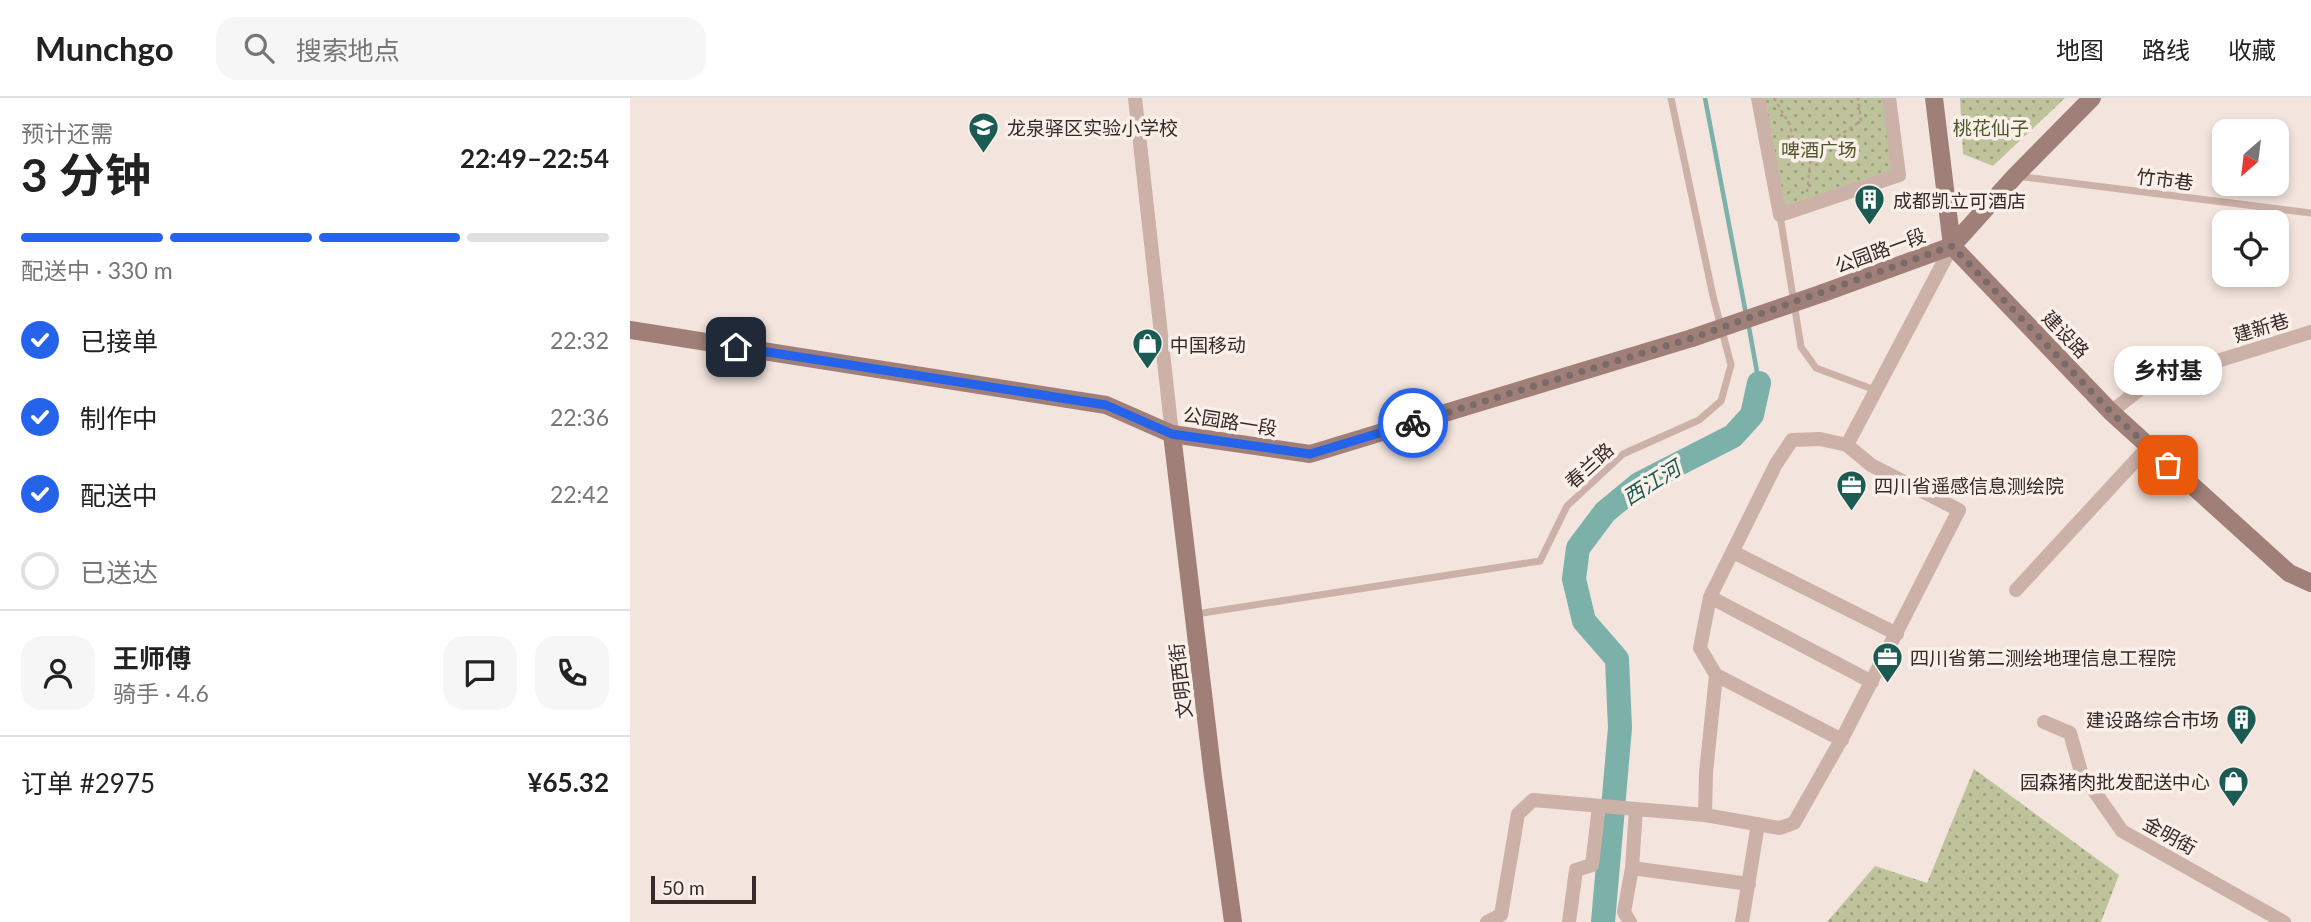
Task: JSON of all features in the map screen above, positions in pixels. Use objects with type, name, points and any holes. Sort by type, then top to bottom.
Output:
[{"type":"street","points":[[1135,98],[1172,434]]},
{"type":"street","points":[[1758,98],[1780,215],[1899,175],[1889,98]]},
{"type":"street","points":[[1934,98],[1952,246]]},
{"type":"street","points":[[1847,445],[1952,246],[2015,176],[2092,98]]},
{"type":"street","name":"公园路一段","points":[[630,331],[1106,405],[1172,434],[1310,454],[1692,338],[1952,246]]},
{"type":"street","name":"建设路","points":[[1952,246],[2148,447],[2290,573],[2311,583]]},
{"type":"street","name":"建新巷","points":[[2111,412],[2149,382],[2311,332]]},
{"type":"street","name":"文明西街","points":[[1172,434],[1233,922]]},
{"type":"street","points":[[1487,922],[1501,915],[1518,814],[1533,800],[1704,815],[1780,828],[1794,823],[1842,740],[1959,510],[1871,465],[1847,445],[1820,439],[1792,440],[1776,464],[1710,597],[1700,648],[1716,675],[1842,740]]},
{"type":"street","points":[[2016,590],[2148,447]]},
{"type":"street","points":[[1733,552],[1897,635]]},
{"type":"street","points":[[1710,597],[1872,681]]},
{"type":"street","points":[[1704,815],[1716,675]]},
{"type":"street","name":"金明街","points":[[2043,722],[2070,733],[2081,772],[2122,831],[2284,922]]},
{"type":"street","points":[[1569,922],[1576,870],[1592,865],[1601,806]]},
{"type":"street","points":[[1629,808],[1632,868],[1624,912],[1630,922]]},
{"type":"street","points":[[1742,922],[1758,824]]},
{"type":"street","points":[[1632,868],[1749,884]]},
{"type":"lane","name":"春兰路","points":[[1194,615],[1540,561],[1567,506],[1623,454],[1699,420],[1721,401],[1731,365],[1713,296],[1671,98]]},
{"type":"lane","name":"竹市巷","points":[[2015,176],[2311,213]]},
{"type":"lane","points":[[1780,215],[1801,347],[1816,369],[1875,390]]},
{"type":"path","points":[[1774,98],[1790,125],[1794,144],[1811,154]]},
{"type":"path","points":[[1805,206],[1811,154],[1861,121],[1858,98]]},
{"type":"green space","name":"啤酒广场","points":[[1758,98],[1889,98],[1899,175],[1780,215]]},
{"type":"green space","name":"桃花仙子","points":[[1960,98],[2065,98],[1993,166],[1963,154]]},
{"type":"green space","points":[[1974,769],[2119,875],[2101,922],[1827,922],[1875,866],[1927,883]]},
{"type":"waterway","name":"西江河","points":[[1705,98],[1746,314]]},
{"type":"waterway","name":"西江河","points":[[1748,322],[1759,383]]},
{"type":"waterway","name":"西江河","points":[[1603,922],[1620,728],[1617,659],[1584,621],[1574,579],[1578,548],[1605,512],[1639,484],[1733,436],[1752,415],[1759,383]]},
{"type":"way so far","points":[[1413,423],[1692,338],[1952,246],[2111,412],[2168,465]]},
{"type":"place","name":"龙泉驿区实验小学校","points":[[984,154]]},
{"type":"place","name":"成都凯立可酒店","points":[[1870,227]]},
{"type":"place","name":"中国移动","points":[[1147,371]]},
{"type":"place","name":"乡村基","points":[[2168,465]]},
{"type":"place","name":"四川省遥感信息测绘院","points":[[1851,512]]},
{"type":"place","name":"四川省第二测绘地理信息工程院","points":[[1887,684]]},
{"type":"place","name":"建设路综合市场","points":[[2242,746]]},
{"type":"place","name":"园森猪肉批发配送中心","points":[[2233,808]]},
{"type":"route","points":[[736,347],[1106,405],[1172,434],[1310,454],[1413,423]]}]
